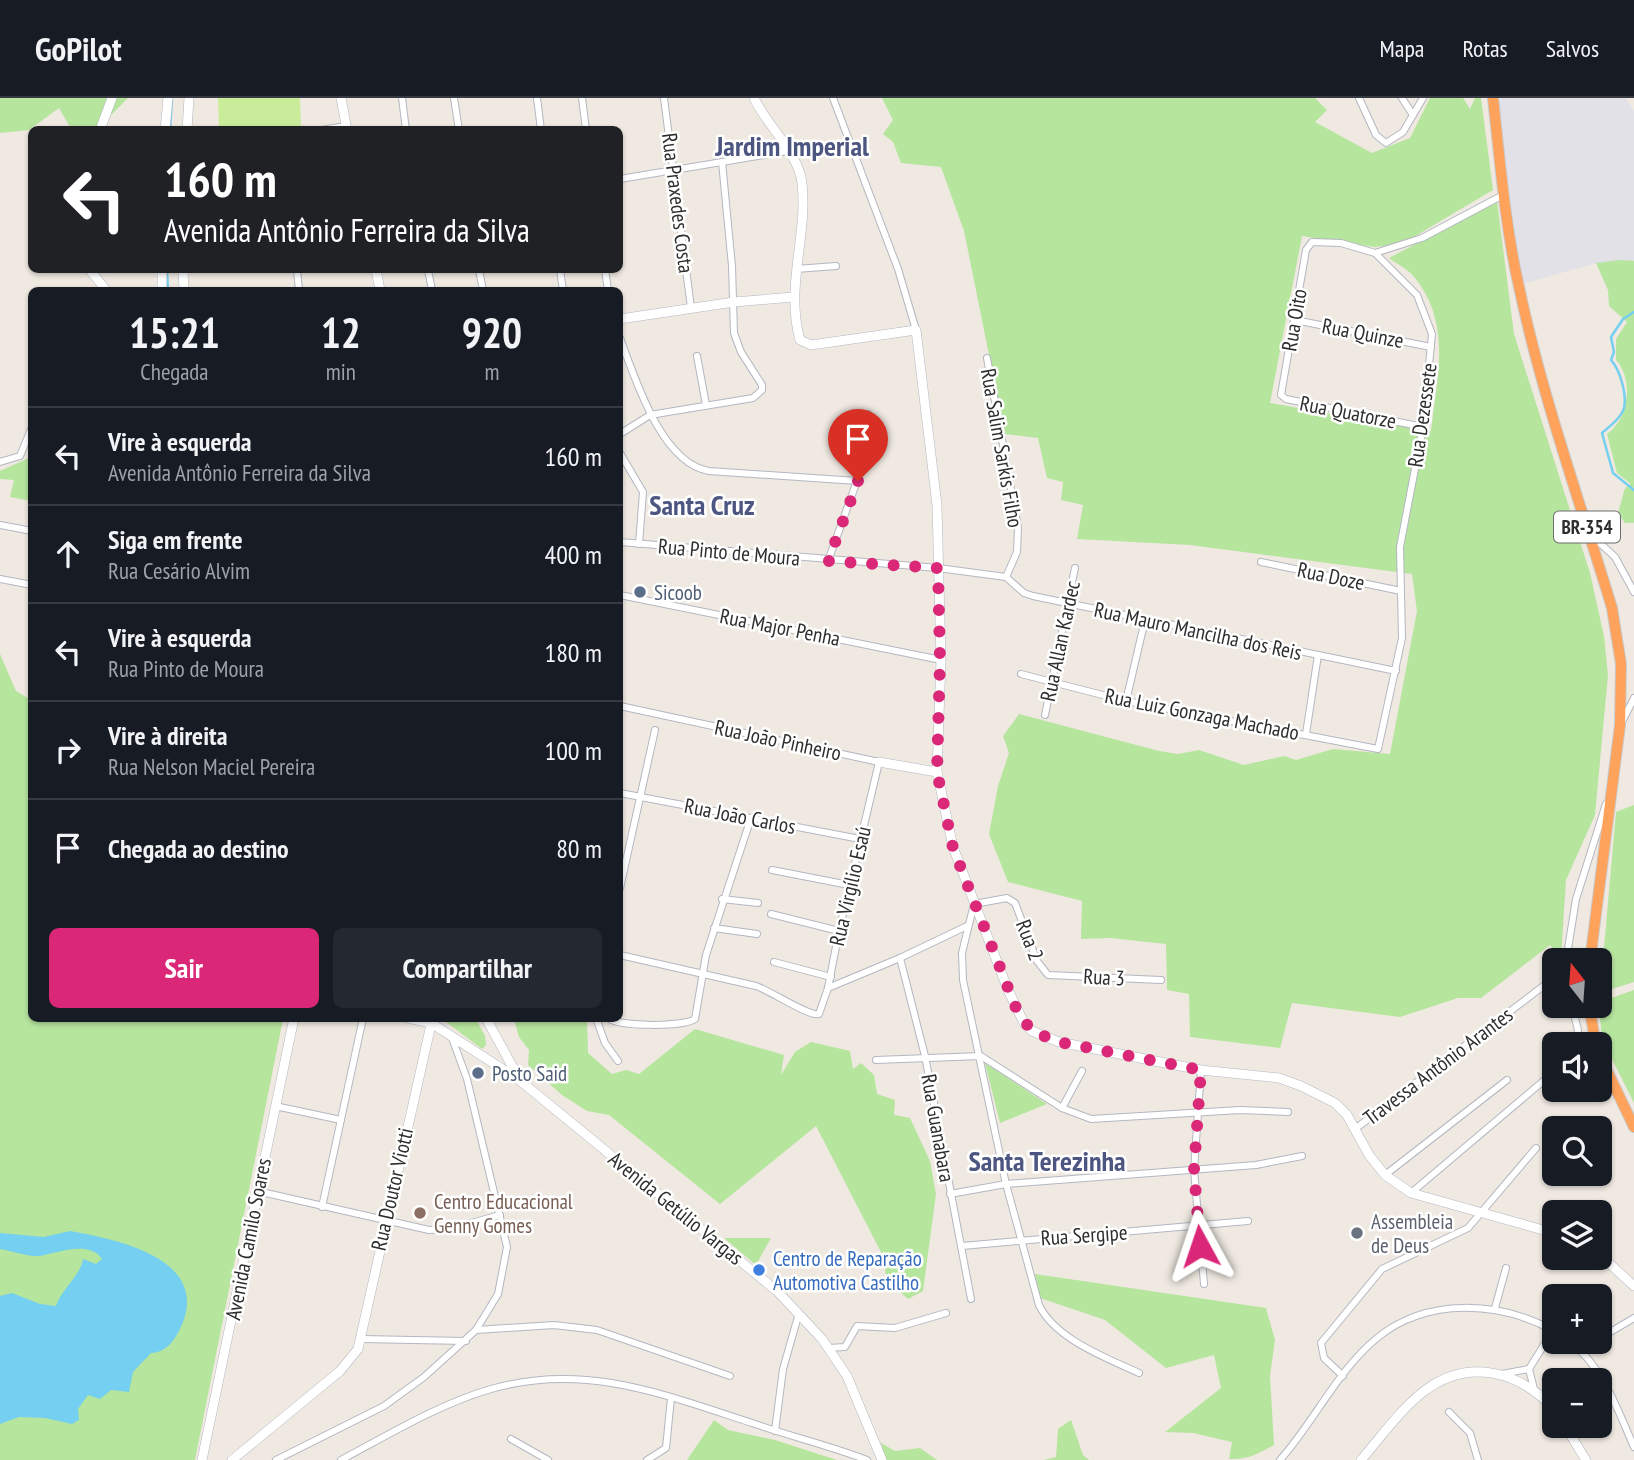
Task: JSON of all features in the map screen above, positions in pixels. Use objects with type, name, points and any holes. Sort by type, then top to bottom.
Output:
[{"type":"highway","name":"BR-354","points":[[1493,98],[1503,195],[1518,285],[1539,374],[1618,635],[1620,725],[1592,948]]},
{"type":"highway","points":[[1612,1081],[1634,1127]]},
{"type":"street","points":[[102,126],[112,98]]},
{"type":"street","points":[[165,126],[168,98]]},
{"type":"street","points":[[187,126],[189,98]]},
{"type":"street","points":[[341,98],[347,126]]},
{"type":"street","points":[[402,98],[406,126]]},
{"type":"street","points":[[454,98],[458,126]]},
{"type":"street","points":[[537,98],[540,126]]},
{"type":"street","points":[[582,98],[586,126]]},
{"type":"street","name":"Rua Praxedes Costa","points":[[664,98],[691,308]]},
{"type":"street","points":[[754,98],[788,151],[802,183],[793,297],[799,336],[803,342],[811,345],[916,330]]},
{"type":"street","points":[[833,98],[902,279],[916,330],[934,466],[940,660],[937,772],[953,848],[1018,1013],[1032,1031],[1059,1042],[1201,1070],[1258,1074],[1301,1086],[1335,1103],[1385,1175],[1411,1193],[1480,1215],[1542,1230]]},
{"type":"street","points":[[1359,98],[1376,135],[1386,144],[1403,132],[1423,98]]},
{"type":"street","points":[[1402,98],[1413,115]]},
{"type":"street","points":[[623,179],[788,151]]},
{"type":"street","points":[[623,432],[650,415],[753,398],[760,394],[762,385],[736,344],[732,321],[734,302],[722,162]]},
{"type":"street","points":[[1375,253],[1422,238],[1503,195]]},
{"type":"street","name":"Rua Oito","points":[[1281,389],[1306,250],[1318,240],[1375,253]]},
{"type":"street","name":"Rua Dezessete","points":[[1375,253],[1417,295],[1430,322],[1431,347],[1423,427],[1400,547],[1404,620],[1381,744]]},
{"type":"street","points":[[796,269],[836,266]]},
{"type":"street","points":[[92,273],[104,287]]},
{"type":"street","points":[[623,319],[734,302],[793,297]]},
{"type":"street","name":"Rua Quinze","points":[[1295,320],[1431,347]]},
{"type":"street","points":[[623,346],[650,415],[685,461],[698,469],[858,481]]},
{"type":"street","points":[[697,356],[706,405]]},
{"type":"street","name":"Rua Salim Sarkis Filho","points":[[987,358],[1018,528],[1017,552],[1006,577]]},
{"type":"street","name":"Rua Quatorze","points":[[1281,389],[1286,399],[1423,427]]},
{"type":"street","points":[[828,561],[858,481],[868,414]]},
{"type":"street","points":[[0,462],[20,456],[28,437]]},
{"type":"street","points":[[623,458],[643,492],[639,544]]},
{"type":"street","points":[[0,525],[28,530]]},
{"type":"street","points":[[1588,532],[1615,557],[1634,592]]},
{"type":"street","name":"Rua Pinto de Moura","points":[[623,542],[938,568],[1006,577]]},
{"type":"street","name":"Rua Doze","points":[[1261,562],[1401,591]]},
{"type":"street","name":"Rua Allan Kardec","points":[[1045,715],[1075,568]]},
{"type":"street","name":"Rua Mauro Mancilha dos Reis","points":[[1006,577],[1024,593],[1068,604],[1396,671]]},
{"type":"street","points":[[0,579],[28,584]]},
{"type":"street","name":"Rua Major Penha","points":[[623,596],[940,660]]},
{"type":"street","points":[[1126,701],[1145,620]]},
{"type":"street","points":[[1306,734],[1318,655]]},
{"type":"street","name":"Rua Luiz Gonzaga Machado","points":[[1021,674],[1126,701],[1306,734],[1373,750],[1381,744]]},
{"type":"street","points":[[1620,725],[1634,698]]},
{"type":"street","name":"Rua João Pinheiro","points":[[623,707],[878,762],[937,772]]},
{"type":"street","points":[[623,873],[655,730]]},
{"type":"street","name":"Rua Virgílio Esaú","points":[[702,974],[777,993],[813,1015],[822,1009],[878,762]]},
{"type":"street","points":[[1568,948],[1576,899],[1611,791]]},
{"type":"street","name":"Rua João Carlos","points":[[623,793],[860,839]]},
{"type":"street","points":[[616,1022],[677,1024],[693,1021],[702,974],[722,899],[751,818]]},
{"type":"street","points":[[772,870],[849,886]]},
{"type":"street","name":"Rua 2","points":[[974,904],[1007,898],[1015,902],[1037,961],[1048,975]]},
{"type":"street","points":[[722,899],[758,902]]},
{"type":"street","points":[[974,904],[962,953],[962,980],[981,1056],[1006,1184],[1043,1313],[1063,1332],[1139,1373]]},
{"type":"street","points":[[771,914],[839,930]]},
{"type":"street","points":[[828,988],[901,958],[967,926]]},
{"type":"street","points":[[714,928],[757,934]]},
{"type":"street","points":[[623,956],[702,974]]},
{"type":"street","name":"Rua Guanabara","points":[[901,958],[925,1056],[971,1299]]},
{"type":"street","points":[[774,962],[831,977]]},
{"type":"street","name":"Rua 3","points":[[1048,975],[1161,980]]},
{"type":"street","name":"Travessa Antônio Arantes","points":[[1355,1129],[1542,987]]},
{"type":"street","name":"Avenida Camilo Soares","points":[[204,1458],[293,1022]]},
{"type":"street","points":[[322,1207],[362,1022]]},
{"type":"street","name":"Rua Doutor Viotti","points":[[232,1460],[351,1359],[361,1339],[384,1222],[431,1022]]},
{"type":"street","name":"Avenida Getúlio Vargas","points":[[432,1022],[518,1079],[727,1248],[799,1313],[828,1348],[861,1406],[882,1458]]},
{"type":"street","points":[[488,1022],[518,1079]]},
{"type":"street","points":[[597,1022],[605,1043],[618,1060]]},
{"type":"street","points":[[276,1460],[384,1406],[424,1377],[475,1330],[498,1294],[505,1272],[507,1247],[467,1079],[451,1036]]},
{"type":"street","points":[[484,1057],[493,1052],[499,1044]]},
{"type":"street","points":[[876,1060],[925,1056],[981,1056],[1062,1108],[1078,1116],[1102,1120],[1240,1110],[1288,1112]]},
{"type":"street","points":[[1201,1070],[1194,1170],[1204,1284]]},
{"type":"street","points":[[1062,1108],[1082,1071]]},
{"type":"street","points":[[1385,1175],[1507,1080]]},
{"type":"street","points":[[1411,1193],[1542,1082]]},
{"type":"street","points":[[275,1106],[341,1120]]},
{"type":"street","points":[[1343,1376],[1324,1358],[1321,1343],[1379,1272],[1462,1231],[1480,1215],[1536,1148]]},
{"type":"street","points":[[950,1194],[1006,1184],[1275,1163],[1303,1156]]},
{"type":"street","points":[[257,1191],[384,1222],[438,1231],[500,1216]]},
{"type":"street","name":"Rua Sergipe","points":[[962,1246],[1248,1221]]},
{"type":"street","points":[[1612,1266],[1634,1286]]},
{"type":"street","points":[[1496,1308],[1506,1268]]},
{"type":"street","points":[[1280,1460],[1306,1429],[1343,1376],[1376,1339],[1403,1323],[1447,1310],[1496,1308],[1542,1324]]},
{"type":"street","points":[[775,1431],[782,1369],[799,1313]]},
{"type":"street","points":[[828,1348],[845,1347],[857,1326],[895,1328],[946,1313]]},
{"type":"street","points":[[1612,1331],[1634,1318]]},
{"type":"street","points":[[475,1330],[554,1325],[586,1328],[730,1376]]},
{"type":"street","points":[[361,1339],[466,1340]]},
{"type":"street","points":[[1534,1389],[1529,1369],[1542,1348]]},
{"type":"street","points":[[1583,1354],[1610,1393],[1634,1447]]},
{"type":"street","points":[[1361,1460],[1406,1408],[1429,1387],[1470,1372],[1502,1374],[1529,1369]]},
{"type":"street","points":[[1502,1374],[1534,1389],[1542,1397]]},
{"type":"street","points":[[341,1460],[489,1390],[551,1379],[598,1379],[626,1384],[867,1460]]},
{"type":"street","points":[[647,1460],[666,1448],[671,1398]]},
{"type":"street","points":[[1450,1412],[1470,1433],[1478,1460]]},
{"type":"street","points":[[1572,1438],[1586,1460]]},
{"type":"street","points":[[511,1439],[548,1460]]},
{"type":"shaded area","points":[[1496,98],[1626,98],[1634,111],[1634,261],[1596,263],[1522,284]]},
{"type":"green space","points":[[0,98],[128,98],[100,126],[69,126],[59,108],[34,126],[28,126],[28,130],[0,133]]},
{"type":"green space","points":[[218,98],[300,98],[301,126],[219,126]]},
{"type":"green space","points":[[882,98],[1315,98],[1327,110],[1315,122],[1372,153],[1410,138],[1430,98],[1463,98],[1470,109],[1475,98],[1481,98],[1493,190],[1402,244],[1374,247],[1302,236],[1270,403],[1431,431],[1439,352],[1434,314],[1427,296],[1415,278],[1389,258],[1497,201],[1514,334],[1590,573],[1604,636],[1608,675],[1595,815],[1566,880],[1562,948],[1553,948],[1550,945],[1542,948],[1542,951],[1481,998],[1458,998],[1400,1017],[1292,1003],[1280,1048],[1190,1037],[1189,994],[1167,990],[1166,944],[1110,938],[1081,939],[1082,901],[1008,882],[989,834],[998,786],[1009,753],[1003,736],[1019,714],[1159,751],[1178,754],[1199,750],[1244,765],[1284,756],[1296,760],[1333,749],[1390,754],[1417,611],[1412,574],[1190,545],[1077,539],[1083,505],[1061,500],[1063,482],[1047,478],[1038,438],[1005,434],[964,231],[941,167],[901,163],[893,142],[883,134],[893,120]]},
{"type":"green space","points":[[1634,261],[1634,523],[1625,523],[1618,513],[1625,488],[1631,484],[1617,473],[1607,434],[1620,419],[1626,398],[1625,377],[1616,360],[1616,339],[1627,322],[1609,306],[1608,290],[1596,263]]},
{"type":"green space","points":[[28,458],[28,500],[10,497],[14,480],[0,479],[0,471]]},
{"type":"green space","points":[[0,654],[16,691],[28,698],[28,1022],[282,1022],[195,1460],[0,1460]]},
{"type":"green space","points":[[1634,805],[1634,982],[1612,989],[1612,948],[1604,948],[1616,812]]},
{"type":"green space","points":[[1634,990],[1634,1103],[1612,1059],[1612,1032],[1601,1032],[1600,1018],[1612,1018],[1612,998]]},
{"type":"green space","points":[[446,1022],[478,1022],[485,1036],[486,1045],[482,1049]]},
{"type":"green space","points":[[515,1022],[587,1022],[588,1053],[612,1074],[626,1070],[639,1074],[695,1029],[784,1055],[781,1075],[795,1052],[811,1042],[850,1051],[853,1069],[861,1063],[874,1075],[877,1094],[895,1100],[894,1115],[910,1118],[930,1161],[936,1194],[923,1291],[908,1299],[886,1279],[884,1258],[816,1126],[720,1204],[609,1115],[587,1111],[562,1095],[528,1065],[529,1050],[519,1037]]},
{"type":"green space","points":[[985,1063],[1047,1104],[1000,1123]]},
{"type":"green space","points":[[724,1238],[771,1238],[756,1265]]},
{"type":"green space","points":[[1035,1274],[1266,1308],[1275,1340],[1270,1376],[1274,1445],[1252,1456],[1229,1459],[1232,1442],[1193,1433],[1165,1432],[1221,1388],[1214,1355],[1166,1368],[1105,1320],[1040,1298]]},
{"type":"green space","points":[[714,1420],[728,1430],[775,1440],[837,1460],[687,1460]]},
{"type":"green space","points":[[1071,1420],[1083,1455],[1089,1460],[1044,1460],[1056,1457],[1058,1429]]},
{"type":"green space","points":[[881,1443],[895,1451],[920,1448],[937,1460],[886,1460]]},
{"type":"water","points":[[70,1231],[133,1247],[154,1256],[171,1268],[183,1284],[187,1303],[181,1327],[169,1345],[151,1353],[133,1372],[129,1392],[111,1390],[100,1399],[88,1395],[78,1409],[79,1420],[72,1424],[45,1418],[19,1417],[0,1424],[0,1296],[12,1293],[40,1304],[56,1306],[83,1259],[96,1264],[102,1259],[96,1253],[81,1249],[35,1256],[0,1249],[0,1233],[44,1237]]},
{"type":"waterway","points":[[170,126],[172,98]]},
{"type":"waterway","points":[[167,273],[168,287]]},
{"type":"waterway","points":[[1634,312],[1623,319],[1611,337],[1614,352],[1611,360],[1622,382],[1625,402],[1615,422],[1602,433],[1613,473],[1634,490]]},
{"type":"place","name":"Sicoob","points":[[640,592]]},
{"type":"place","name":"Posto Said","points":[[478,1073]]},
{"type":"place","name":"Centro Educacional Genny Gomes","points":[[420,1213]]},
{"type":"place","name":"Assembleia de Deus","points":[[1357,1233]]},
{"type":"place","name":"Centro de Reparação Automotiva Castilho","points":[[759,1270]]},
{"type":"district","name":"Jardim Imperial","points":[[792,145]]},
{"type":"district","name":"Santa Cruz","points":[[702,504]]},
{"type":"district","name":"Santa Terezinha","points":[[1047,1160]]},
{"type":"route","points":[[858,481],[828,561],[938,568],[940,660],[937,772],[953,848],[1018,1013],[1032,1031],[1059,1042],[1201,1070],[1194,1170],[1200,1246]]}]
